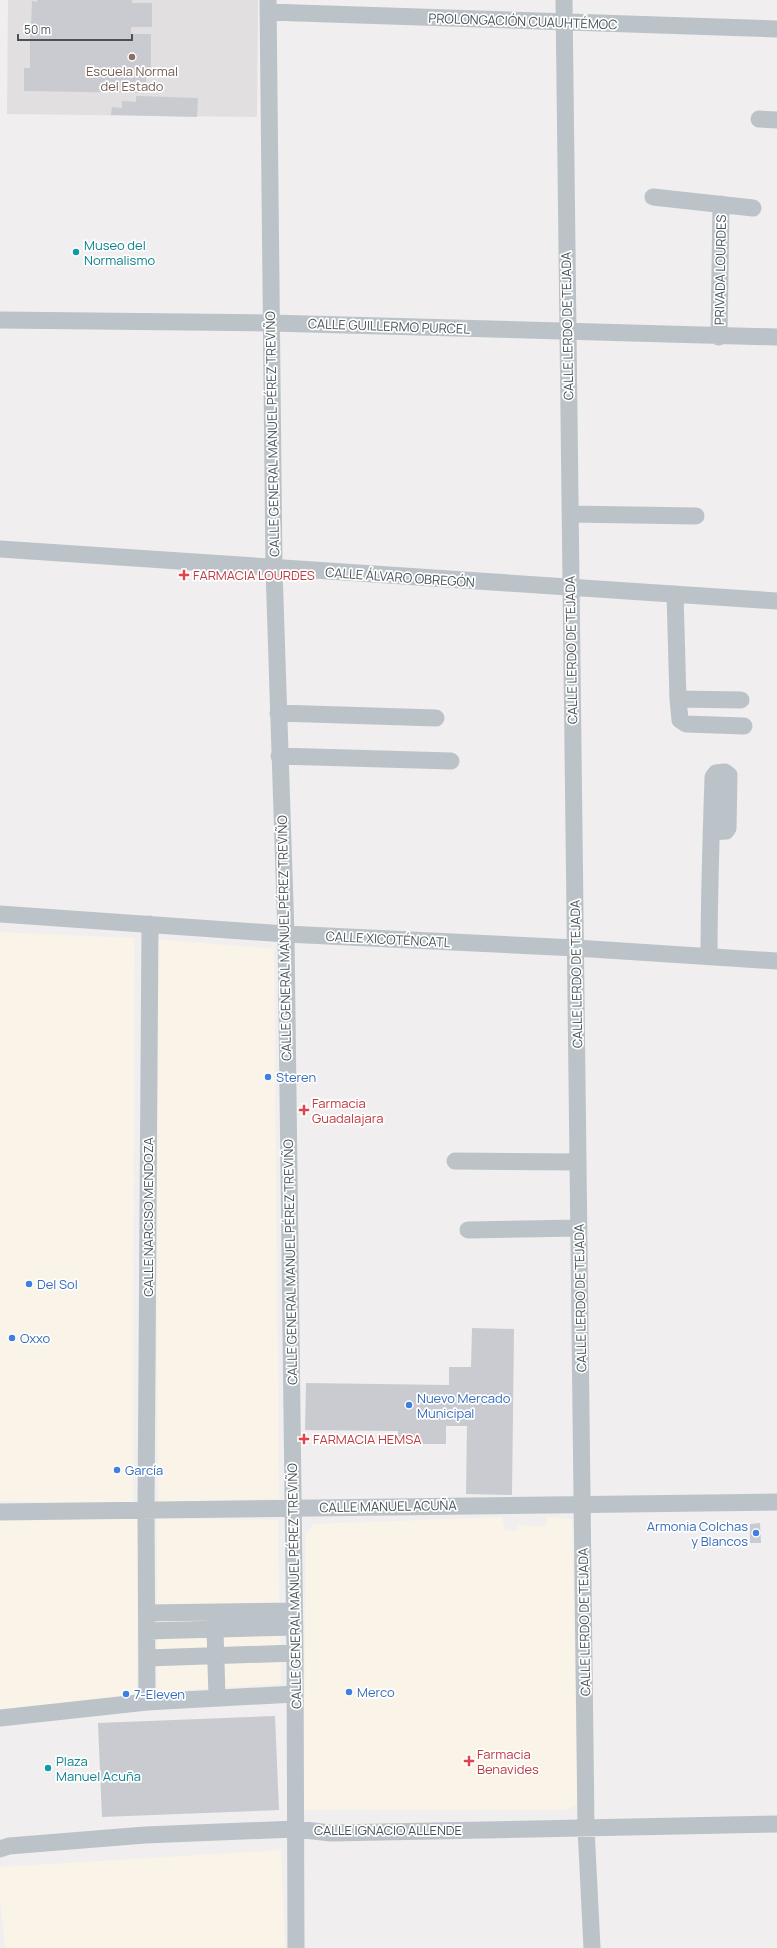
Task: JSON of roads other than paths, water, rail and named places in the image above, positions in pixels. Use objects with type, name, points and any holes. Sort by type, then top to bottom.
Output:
[{"type":"street","name":"CALLE LERDO DE TEJADA","points":[[564,0],[563,23],[576,948],[586,1828],[592,1948]]},
{"type":"street","name":"PROLONGACIÓN CUAUHTÉMOC","points":[[268,6],[563,23],[777,29]]},
{"type":"street","name":"CALLE GENERAL MANUEL PÉREZ TREVIÑO","points":[[268,6],[274,568],[286,934],[295,1653],[296,1948]]},
{"type":"street","points":[[759,119],[777,120]]},
{"type":"street","name":"PRIVADA LOURDES","points":[[653,197],[753,208]]},
{"type":"street","name":"PRIVADA LOURDES","points":[[719,337],[721,204]]},
{"type":"street","name":"CALLE GUILLERMO PURCEL","points":[[0,320],[271,323],[567,331],[719,337],[777,337]]},
{"type":"street","points":[[570,514],[696,516]]},
{"type":"street","name":"CALLE ÁLVARO OBREGÓN","points":[[0,549],[777,601]]},
{"type":"street","points":[[675,594],[679,717],[686,724],[744,726]]},
{"type":"street","points":[[678,699],[741,700]]},
{"type":"street","points":[[278,713],[436,718]]},
{"type":"street","points":[[279,756],[451,761]]},
{"type":"street","points":[[709,957],[712,832]]},
{"type":"street","name":"CALLE XICOTÉNCATL","points":[[0,914],[286,934],[576,948],[777,961]]},
{"type":"street","name":"CALLE NARCISO MENDOZA","points":[[147,1702],[146,1509],[150,924]]},
{"type":"street","points":[[455,1161],[578,1162]]},
{"type":"street","points":[[468,1230],[579,1228]]},
{"type":"street","name":"CALLE MANUEL ACUÑA","points":[[0,1512],[292,1507],[777,1502]]},
{"type":"street","points":[[147,1613],[294,1619]]},
{"type":"street","points":[[147,1631],[215,1630],[294,1619]]},
{"type":"street","points":[[215,1630],[217,1697]]},
{"type":"street","points":[[147,1658],[295,1653]]},
{"type":"street","points":[[0,1718],[147,1702],[217,1697],[295,1694]]},
{"type":"street","name":"CALLE IGNACIO ALLENDE","points":[[0,1849],[9,1846],[145,1835],[295,1829],[331,1833],[777,1824]]},
{"type":"place","name":"Escuela Normal del Estado","points":[[132,57]]},
{"type":"place","name":"Museo del Normalismo","points":[[76,252]]},
{"type":"place","name":"FARMACIA LOURDES","points":[[184,575]]},
{"type":"place","name":"Steren","points":[[268,1077]]},
{"type":"place","name":"Farmacia Guadalajara","points":[[304,1110]]},
{"type":"place","name":"Del Sol","points":[[29,1284]]},
{"type":"place","name":"Oxxo","points":[[12,1338]]},
{"type":"place","name":"Nuevo Mercado Municipal","points":[[409,1405]]},
{"type":"place","name":"FARMACIA HEMSA","points":[[304,1439]]},
{"type":"place","name":"García","points":[[117,1470]]},
{"type":"place","name":"Armonia Colchas y Blancos","points":[[756,1533]]},
{"type":"place","name":"Merco","points":[[349,1692]]},
{"type":"place","name":"7-Eleven","points":[[126,1694]]},
{"type":"place","name":"Farmacia Benavides","points":[[469,1761]]},
{"type":"place","name":"Plaza Manuel Acuña","points":[[48,1768]]}]
